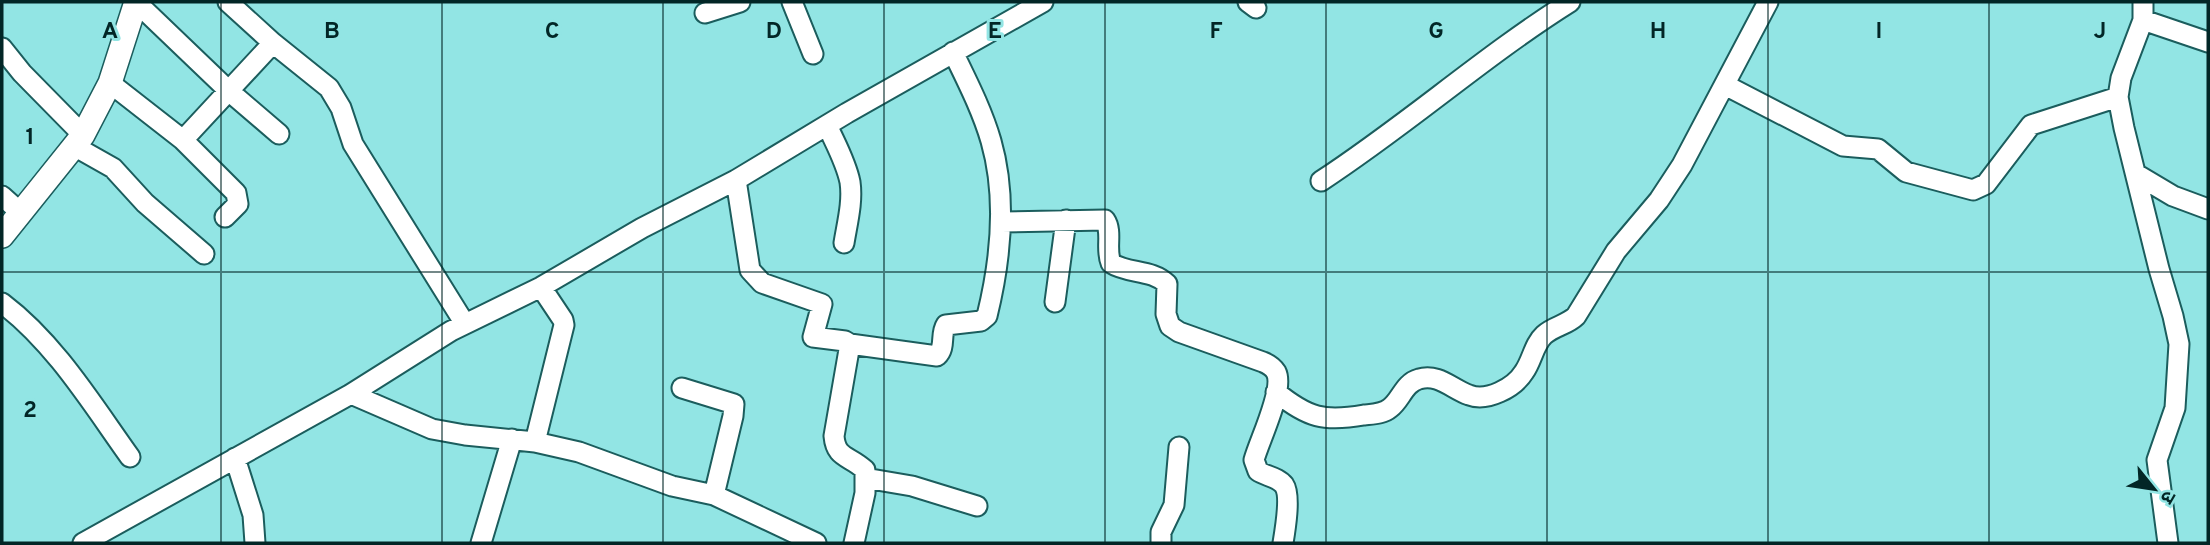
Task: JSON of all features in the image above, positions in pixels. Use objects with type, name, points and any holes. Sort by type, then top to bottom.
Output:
[{"type":"street","points":[[2,236],[79,141],[110,83],[136,2],[230,92],[279,134]]},
{"type":"street","points":[[228,2],[329,88],[337,99],[354,144],[466,324]]},
{"type":"street","points":[[705,12],[740,2]]},
{"type":"street","points":[[792,2],[813,54]]},
{"type":"street","points":[[85,543],[351,394],[466,324],[541,287],[642,228],[736,180],[1043,2]]},
{"type":"street","points":[[1321,181],[1371,148],[1570,2]]},
{"type":"street","points":[[1276,392],[1307,414],[1327,419],[1343,419],[1389,410],[1409,385],[1421,378],[1437,379],[1476,397],[1490,396],[1511,385],[1524,373],[1543,336],[1576,316],[1616,251],[1659,200],[1682,165],[1768,2]]},
{"type":"street","points":[[2168,543],[2157,460],[2161,440],[2171,423],[2175,408],[2179,344],[2118,97],[2121,78],[2143,11],[2208,42]]},
{"type":"street","points":[[183,140],[273,43]]},
{"type":"street","points":[[2,48],[79,141],[113,168],[145,203],[204,254]]},
{"type":"street","points":[[736,180],[750,270],[762,283],[822,304],[813,337],[937,356],[941,351],[946,325],[984,320],[988,310],[1002,222],[998,171],[991,141],[983,116],[953,52]]},
{"type":"street","points":[[110,83],[183,140],[236,193],[238,204],[225,217]]},
{"type":"street","points":[[1725,85],[1843,146],[1874,147],[1883,151],[1906,172],[1973,190],[1986,184],[2031,125],[2118,97]]},
{"type":"street","points":[[827,125],[847,170],[850,185],[844,243]]},
{"type":"street","points":[[2136,174],[2182,200],[2208,209]]},
{"type":"street","points":[[2,196],[21,213]]},
{"type":"street","points":[[1055,302],[1066,220]]},
{"type":"street","points":[[1002,222],[1105,220],[1108,226],[1108,254],[1111,263],[1160,277],[1167,284],[1166,314],[1170,326],[1179,332],[1269,365],[1278,376],[1276,392],[1254,460],[1258,471],[1284,485],[1287,516],[1283,543]]},
{"type":"street","points":[[535,442],[564,325],[541,287]]},
{"type":"street","points":[[2,303],[36,334],[75,380],[130,457]]},
{"type":"street","points":[[850,344],[834,436],[835,447],[841,455],[855,461],[864,470],[865,493],[854,543]]},
{"type":"street","points":[[682,388],[734,404],[714,495]]},
{"type":"street","points":[[351,394],[432,429],[535,442],[579,452],[672,486],[714,495],[816,543]]},
{"type":"street","points":[[481,543],[512,439]]},
{"type":"street","points":[[1161,543],[1161,532],[1174,505],[1179,447]]},
{"type":"street","points":[[235,458],[253,515],[255,543]]},
{"type":"street","points":[[865,478],[912,486],[977,506]]}]
